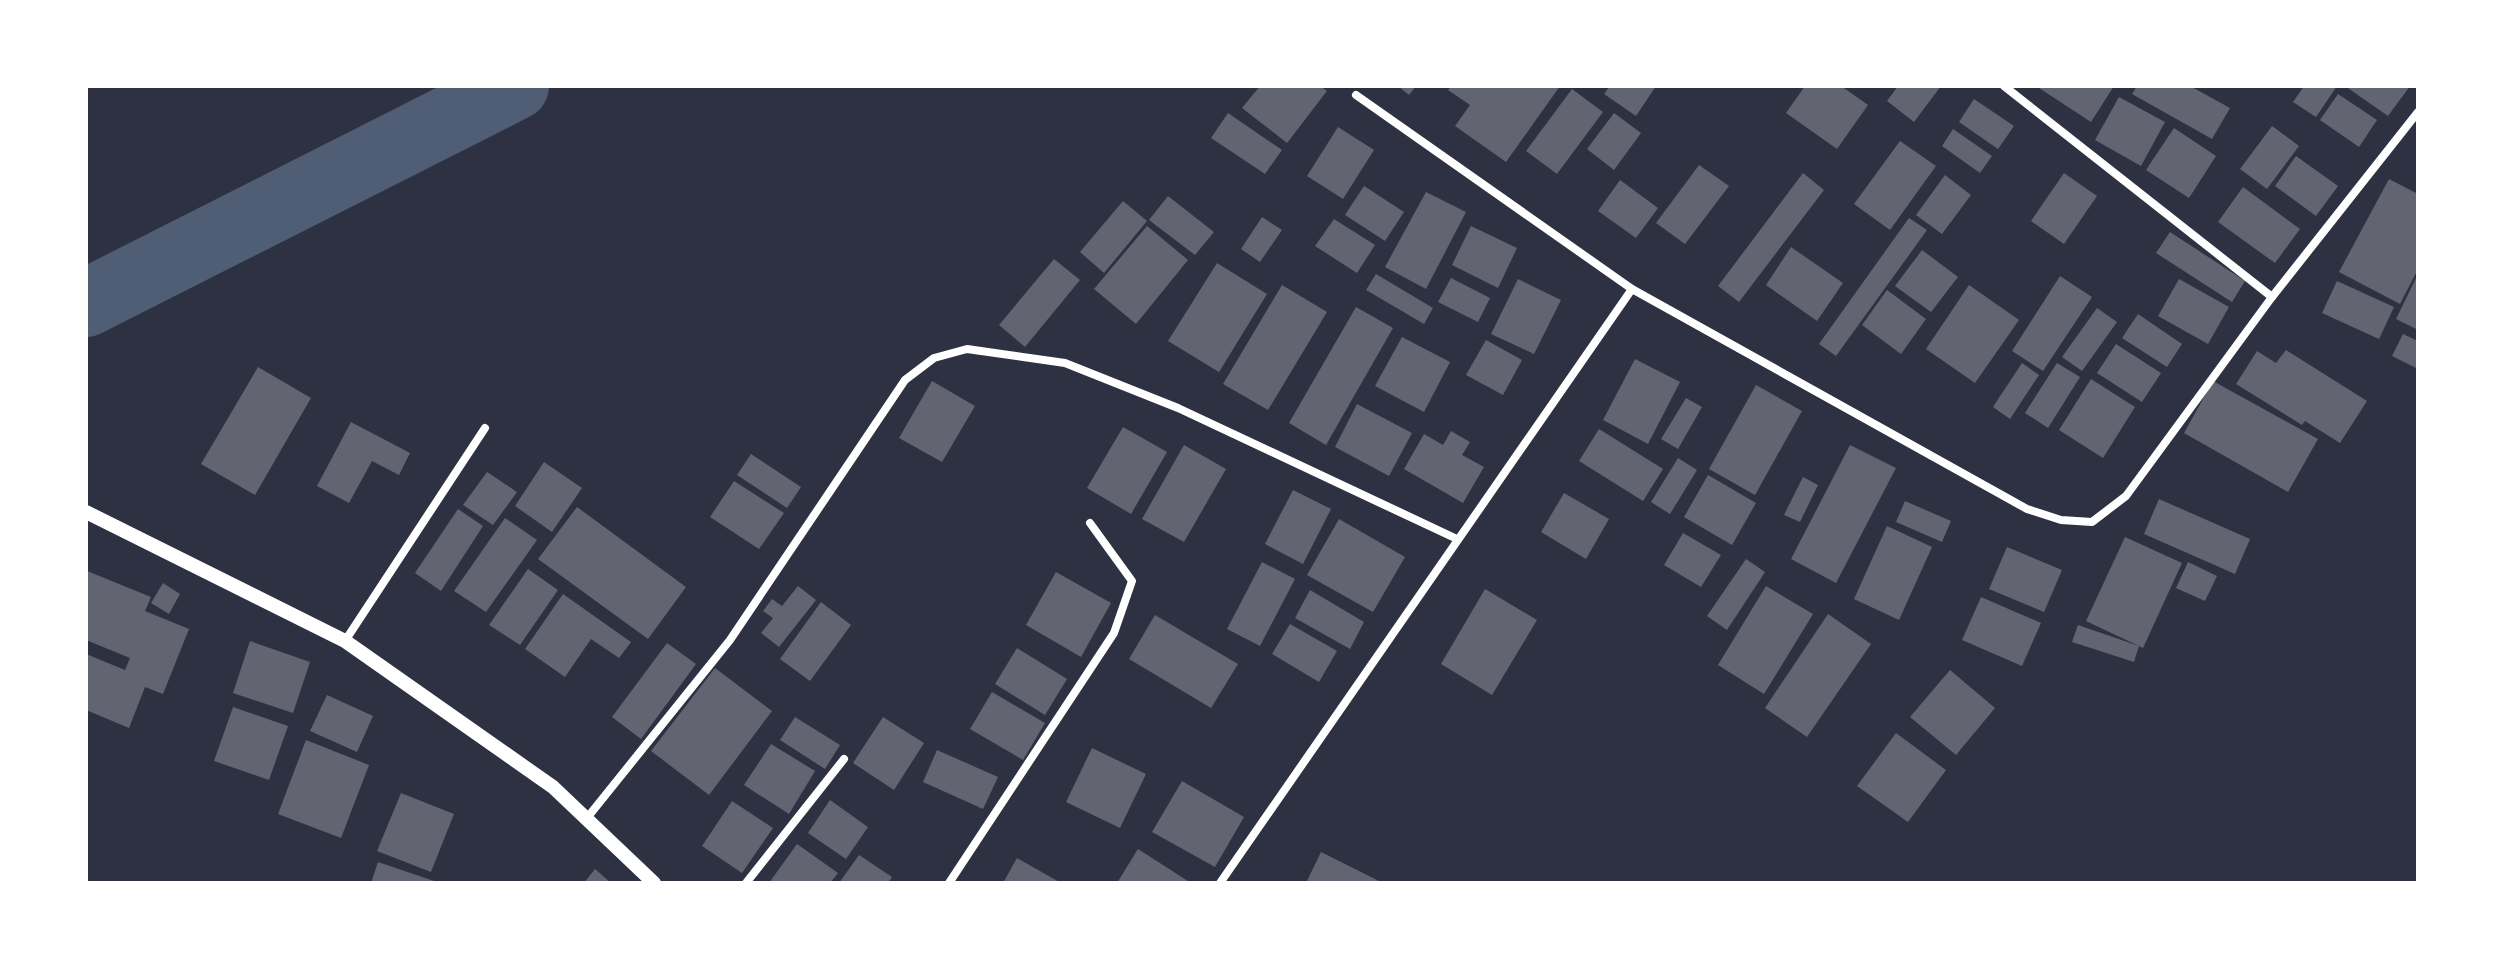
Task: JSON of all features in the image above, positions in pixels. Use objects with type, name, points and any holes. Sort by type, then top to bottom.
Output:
[{"type":"street","points":[[2004,86],[2272,297]]},
{"type":"street","points":[[1356,95],[1632,289],[2027,509],[2061,520],[2092,522],[2126,496],[2272,297],[2418,112]]},
{"type":"street","points":[[1220,883],[1632,289]]},
{"type":"street","points":[[587,818],[730,640],[905,380],[934,358],[983,348],[1065,363],[1178,408],[1457,539]]},
{"type":"street","points":[[345,641],[485,428]]},
{"type":"street","points":[[86,512],[345,641],[553,787],[654,883]]},
{"type":"street","points":[[949,883],[1114,633],[1127,601],[1132,581],[1090,523]]},
{"type":"street","points":[[746,883],[844,759]]},
{"type":"building","points":[[1260,86],[1320,86],[1327,91],[1287,143],[1242,108]]},
{"type":"building","points":[[1398,86],[1416,86],[1409,95]]},
{"type":"building","points":[[1451,86],[1560,86],[1506,162],[1455,126],[1470,105],[1448,90]]},
{"type":"building","points":[[1610,86],[1656,86],[1636,116],[1604,94]]},
{"type":"building","points":[[1805,86],[1841,86],[1868,105],[1837,149],[1786,113]]},
{"type":"building","points":[[1898,86],[1941,86],[1914,122],[1887,101]]},
{"type":"building","points":[[2036,86],[2114,86],[2091,122]]},
{"type":"building","points":[[2137,86],[2190,86],[2230,108],[2212,139],[2132,94]]},
{"type":"building","points":[[2304,86],[2337,86],[2316,117],[2293,102]]},
{"type":"building","points":[[2345,86],[2410,86],[2388,116]]},
{"type":"building","points":[[1572,89],[1603,112],[1557,174],[1526,151]]},
{"type":"building","points":[[2338,94],[2377,120],[2359,147],[2320,120]]},
{"type":"building","points":[[2119,97],[2165,122],[2141,166],[2095,140]]},
{"type":"building","points":[[1974,99],[2014,126],[1998,149],[1959,122]]},
{"type":"building","points":[[1228,113],[1282,150],[1265,174],[1211,138]]},
{"type":"building","points":[[1614,113],[1641,133],[1614,170],[1587,149]]},
{"type":"building","points":[[2272,126],[2299,146],[2267,189],[2240,169]]},
{"type":"building","points":[[1338,127],[1374,150],[1343,199],[1307,176]]},
{"type":"building","points":[[2174,128],[2216,156],[2189,198],[2146,170]]},
{"type":"building","points":[[1953,129],[1992,156],[1980,173],[1942,146]]},
{"type":"building","points":[[1900,141],[1936,166],[1890,230],[1854,204]]},
{"type":"building","points":[[2296,156],[2338,186],[2316,216],[2275,186]]},
{"type":"building","points":[[1699,165],[1729,186],[1685,244],[1656,223]]},
{"type":"building","points":[[1803,173],[1824,190],[1739,302],[1718,286]]},
{"type":"building","points":[[2064,173],[2097,196],[2064,244],[2031,221]]},
{"type":"building","points":[[1945,175],[1971,195],[1942,234],[1916,215]]},
{"type":"building","points":[[2389,179],[2418,194],[2418,269],[2400,304],[2339,272]]},
{"type":"building","points":[[1620,180],[1658,208],[1636,238],[1598,211]]},
{"type":"building","points":[[1364,186],[1404,212],[1385,241],[1345,215]]},
{"type":"building","points":[[2243,187],[2300,229],[2275,263],[2218,222]]},
{"type":"building","points":[[1426,192],[1466,212],[1426,289],[1385,267]]},
{"type":"building","points":[[1168,196],[1214,232],[1195,255],[1149,220]]},
{"type":"building","points":[[1123,201],[1147,221],[1104,273],[1080,252]]},
{"type":"building","points":[[1262,217],[1282,230],[1260,262],[1241,249]]},
{"type":"building","points":[[1909,218],[1927,230],[1836,356],[1819,344]]},
{"type":"building","points":[[1334,219],[1375,245],[1357,273],[1315,246]]},
{"type":"building","points":[[1147,226],[1188,260],[1136,324],[1094,289]]},
{"type":"building","points":[[1471,226],[1517,248],[1498,288],[1452,265]]},
{"type":"building","points":[[2170,232],[2245,281],[2232,302],[2156,253]]},
{"type":"building","points":[[1791,247],[1843,283],[1817,321],[1766,285]]},
{"type":"building","points":[[1922,250],[1958,277],[1931,312],[1895,286]]},
{"type":"building","points":[[1054,259],[1080,280],[1025,347],[999,325]]},
{"type":"building","points":[[1217,263],[1267,294],[1219,372],[1168,341]]},
{"type":"building","points":[[1376,274],[1433,308],[1424,324],[1366,290]]},
{"type":"building","points":[[2418,274],[2418,330],[2396,319]]},
{"type":"building","points":[[2060,276],[2092,297],[2043,371],[2012,351]]},
{"type":"building","points":[[1451,278],[1490,298],[1478,322],[1438,302]]},
{"type":"building","points":[[1518,279],[1561,300],[1534,354],[1491,334]]},
{"type":"building","points":[[2179,279],[2229,307],[2208,344],[2158,316]]},
{"type":"building","points":[[2337,281],[2394,307],[2379,339],[2322,313]]},
{"type":"building","points":[[1282,285],[1327,312],[1268,410],[1223,384]]},
{"type":"building","points":[[1969,285],[2019,320],[1975,383],[1926,349]]},
{"type":"building","points":[[1887,290],[1926,319],[1901,354],[1862,325]]},
{"type":"building","points":[[1356,307],[1393,328],[1326,445],[1289,423]]},
{"type":"building","points":[[2097,308],[2117,322],[2082,371],[2062,357]]},
{"type":"building","points":[[2138,314],[2182,344],[2167,367],[2122,338]]},
{"type":"building","points":[[2403,334],[2418,341],[2418,369],[2392,356]]},
{"type":"building","points":[[1402,337],[1450,362],[1424,412],[1375,386]]},
{"type":"building","points":[[1486,340],[1522,360],[1503,395],[1466,375]]},
{"type":"building","points":[[2116,344],[2161,373],[2142,402],[2097,373]]},
{"type":"building","points":[[2286,350],[2367,401],[2340,443],[2305,421],[2302,425],[2236,384],[2257,351],[2276,363]]},
{"type":"building","points":[[1635,359],[1680,382],[1648,444],[1603,420]]},
{"type":"building","points":[[2022,363],[2039,375],[2010,419],[1993,407]]},
{"type":"building","points":[[2057,363],[2080,377],[2048,428],[2025,413]]},
{"type":"building","points":[[258,367],[311,398],[255,495],[201,464]]},
{"type":"building","points":[[2091,379],[2135,407],[2103,458],[2059,430]]},
{"type":"building","points":[[932,381],[975,406],[942,462],[899,438]]},
{"type":"building","points":[[2213,381],[2318,439],[2288,492],[2184,433]]},
{"type":"building","points":[[1756,385],[1802,411],[1755,495],[1709,469]]},
{"type":"building","points":[[1686,398],[1702,407],[1678,449],[1661,439]]},
{"type":"building","points":[[1357,404],[1412,433],[1389,476],[1335,447]]},
{"type":"building","points":[[351,422],[410,453],[399,475],[372,461],[349,503],[317,486]]},
{"type":"building","points":[[1123,427],[1167,452],[1131,514],[1087,488]]},
{"type":"building","points":[[1599,429],[1663,469],[1643,501],[1579,461]]},
{"type":"building","points":[[1451,431],[1470,442],[1462,455],[1484,467],[1463,503],[1404,469],[1424,434],[1443,445]]},
{"type":"building","points":[[1184,445],[1226,469],[1184,542],[1142,519]]},
{"type":"building","points":[[1850,445],[1896,468],[1836,583],[1791,559]]},
{"type":"building","points":[[751,454],[801,487],[787,508],[737,475]]},
{"type":"building","points":[[1678,458],[1697,470],[1670,514],[1651,502]]},
{"type":"building","points":[[544,462],[582,488],[552,532],[515,506]]},
{"type":"building","points":[[487,472],[517,492],[493,525],[463,505]]},
{"type":"building","points":[[1708,475],[1756,503],[1732,545],[1684,517]]},
{"type":"building","points":[[1803,477],[1818,485],[1800,522],[1784,515]]},
{"type":"building","points":[[734,481],[784,513],[759,549],[710,517]]},
{"type":"building","points":[[1293,490],[1331,509],[1303,564],[1265,544]]},
{"type":"building","points":[[1564,493],[1609,519],[1586,559],[1541,532]]},
{"type":"building","points":[[2159,499],[2250,539],[2235,574],[2144,534]]},
{"type":"building","points":[[1905,501],[1951,521],[1942,542],[1896,522]]},
{"type":"building","points":[[577,507],[686,587],[648,639],[538,559]]},
{"type":"building","points":[[458,509],[483,526],[441,591],[415,573]]},
{"type":"building","points":[[505,518],[537,540],[486,612],[454,591]]},
{"type":"building","points":[[1339,519],[1405,557],[1373,612],[1307,575]]},
{"type":"building","points":[[1887,526],[1932,547],[1899,620],[1854,599]]},
{"type":"building","points":[[1683,533],[1721,555],[1701,587],[1664,565]]},
{"type":"building","points":[[2125,537],[2182,563],[2143,648],[2086,621]]},
{"type":"building","points":[[2007,547],[2062,570],[2044,612],[1989,589]]},
{"type":"building","points":[[1746,559],[1765,572],[1727,630],[1707,616]]},
{"type":"building","points":[[1262,562],[1295,579],[1260,646],[1227,629]]},
{"type":"building","points":[[2188,562],[2217,576],[2205,601],[2176,588]]},
{"type":"building","points":[[528,569],[558,590],[520,645],[489,625]]},
{"type":"building","points":[[87,571],[151,597],[145,611],[189,629],[163,694],[145,687],[129,728],[86,710],[86,654],[125,670],[130,658],[86,640]]},
{"type":"building","points":[[1056,572],[1111,603],[1081,657],[1026,625]]},
{"type":"building","points":[[163,583],[180,594],[169,614],[151,603]]},
{"type":"building","points":[[798,586],[816,600],[779,647],[761,633],[773,618],[763,611],[772,599],[782,606]]},
{"type":"building","points":[[1766,586],[1813,614],[1764,694],[1718,665]]},
{"type":"building","points":[[1485,589],[1537,620],[1492,695],[1441,664]]},
{"type":"building","points":[[1310,590],[1364,622],[1350,649],[1295,618]]},
{"type":"building","points":[[563,594],[631,642],[619,658],[591,639],[565,677],[525,649]]},
{"type":"building","points":[[1981,597],[2041,623],[2022,666],[1962,640]]},
{"type":"building","points":[[821,602],[851,625],[810,681],[780,659]]},
{"type":"building","points":[[1828,614],[1871,644],[1807,737],[1765,708]]},
{"type":"building","points":[[1155,615],[1238,664],[1211,708],[1129,659]]},
{"type":"building","points":[[1290,624],[1337,651],[1319,682],[1272,654]]},
{"type":"building","points":[[2078,625],[2139,646],[2134,662],[2072,642]]},
{"type":"building","points":[[250,641],[310,662],[293,713],[233,693]]},
{"type":"building","points":[[667,643],[696,664],[641,739],[612,717]]},
{"type":"building","points":[[1017,648],[1067,679],[1045,715],[995,684]]},
{"type":"building","points":[[715,668],[772,711],[709,795],[651,751]]},
{"type":"building","points":[[1950,670],[1995,708],[1956,755],[1910,717]]},
{"type":"building","points":[[992,692],[1045,723],[1023,760],[970,729]]},
{"type":"building","points":[[327,695],[373,716],[357,752],[310,731]]},
{"type":"building","points":[[233,707],[288,726],[269,780],[214,761]]},
{"type":"building","points":[[795,717],[840,745],[825,769],[780,740]]},
{"type":"building","points":[[883,717],[924,743],[894,790],[853,763]]},
{"type":"building","points":[[1896,733],[1946,770],[1908,822],[1857,786]]},
{"type":"building","points":[[306,740],[369,765],[341,838],[278,814]]},
{"type":"building","points":[[771,744],[815,771],[789,814],[744,785]]},
{"type":"building","points":[[1092,748],[1146,774],[1120,828],[1066,802]]},
{"type":"building","points":[[937,750],[998,777],[983,809],[923,782]]},
{"type":"building","points":[[1182,781],[1244,817],[1215,867],[1152,832]]},
{"type":"building","points":[[401,793],[454,814],[431,872],[377,851]]},
{"type":"building","points":[[830,800],[868,827],[846,859],[808,833]]},
{"type":"building","points":[[732,801],[773,828],[742,873],[702,846]]},
{"type":"building","points":[[797,844],[838,873],[830,883],[769,883]]},
{"type":"building","points":[[1138,849],[1191,883],[1117,883]]},
{"type":"building","points":[[1321,852],[1383,883],[1306,883]]},
{"type":"building","points":[[859,855],[892,877],[888,883],[839,883]]},
{"type":"building","points":[[1017,858],[1061,883],[1003,883]]},
{"type":"building","points":[[378,862],[437,882],[437,883],[371,883]]},
{"type":"building","points":[[595,869],[611,883],[584,883]]},
{"type":"waterway","points":[[86,303],[515,86]]}]
